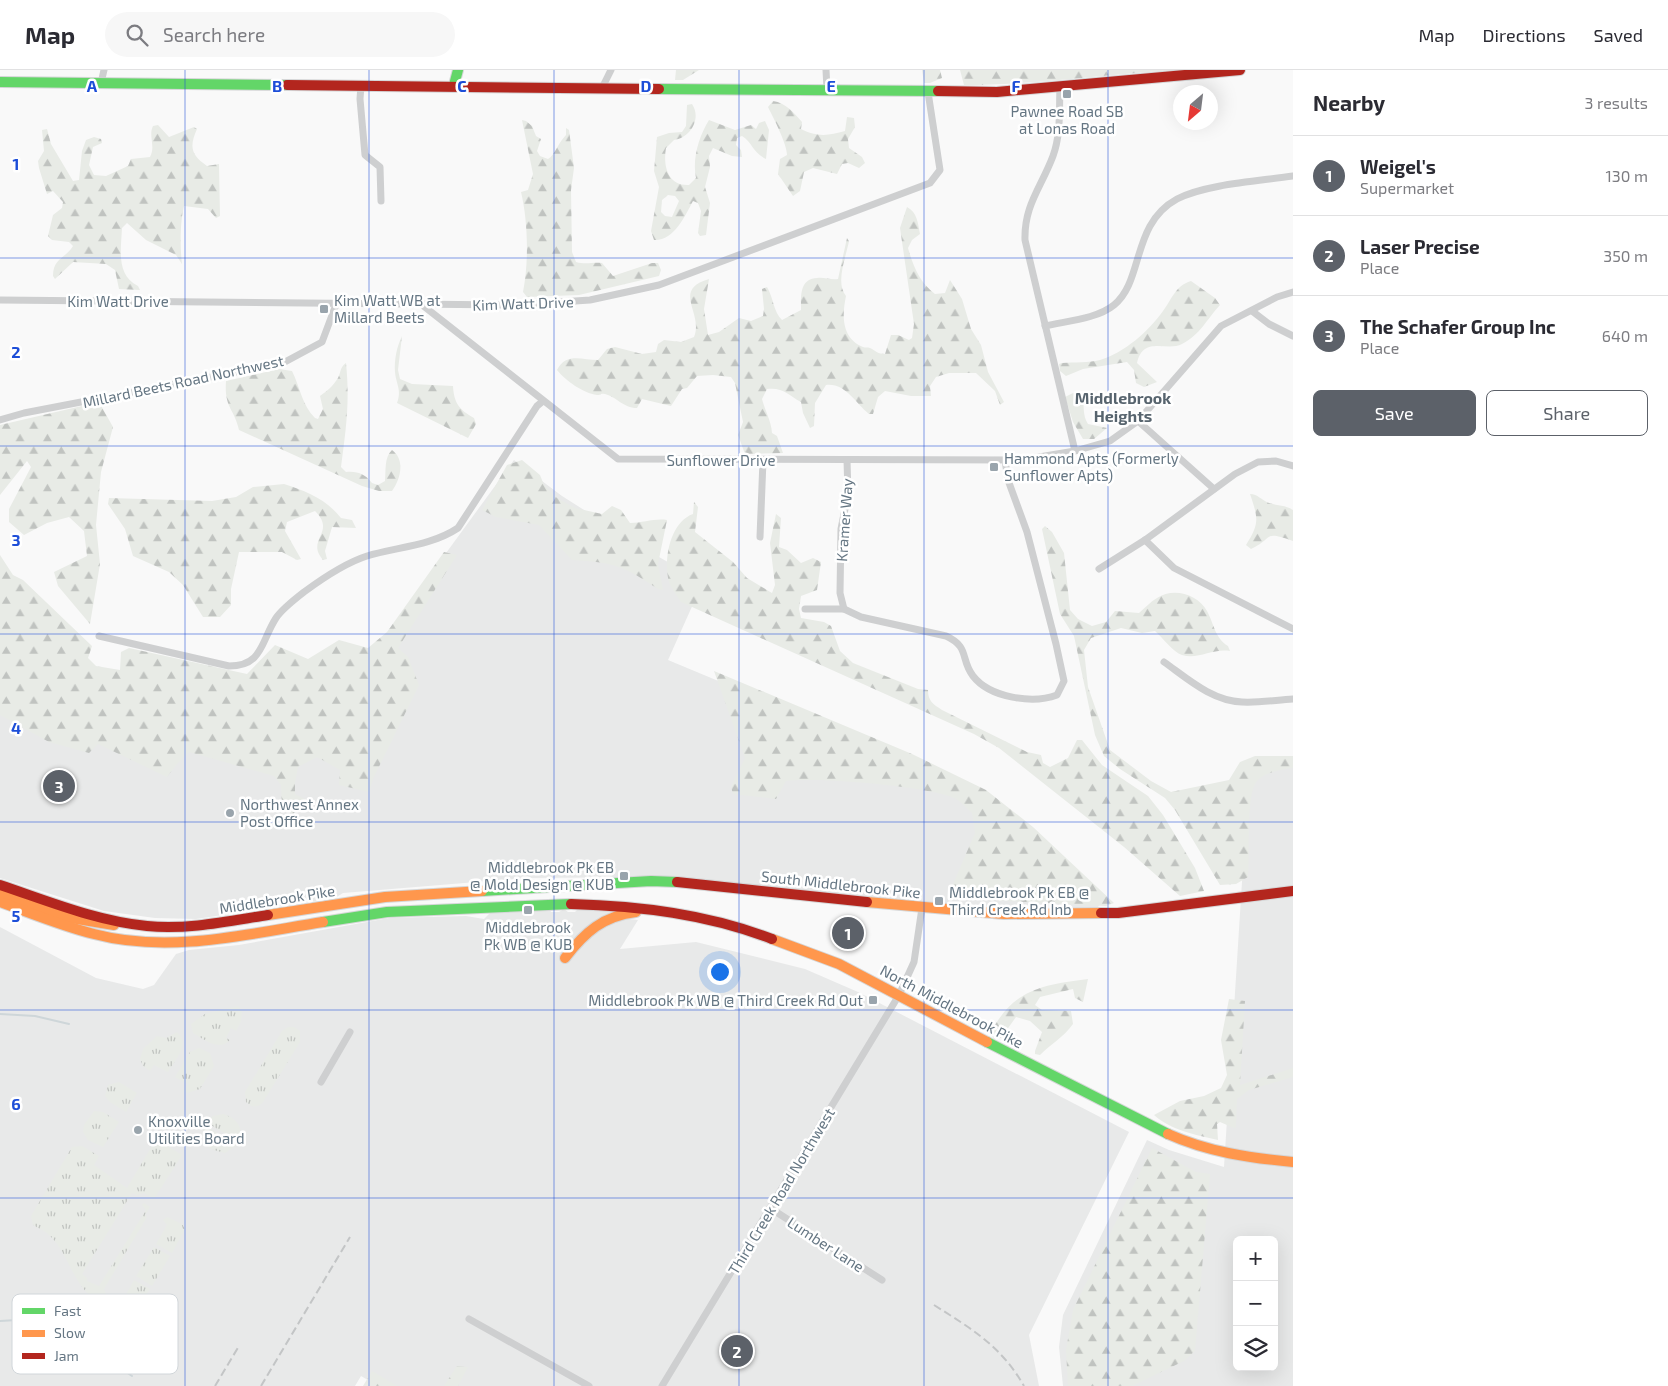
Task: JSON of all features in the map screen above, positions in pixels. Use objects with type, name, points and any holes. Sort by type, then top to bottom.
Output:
[{"type":"main road","points":[[454,85],[458,70]]},
{"type":"main road","points":[[0,82],[603,86],[997,92],[1240,70]]},
{"type":"main road","name":"South Middlebrook Pike","points":[[564,884],[651,882],[707,884],[922,908],[1004,914],[1094,914],[1148,911],[1293,891]]},
{"type":"main road","name":"Middlebrook Pike","points":[[0,885],[104,918],[148,926],[195,926],[385,897],[564,884]]},
{"type":"main road","points":[[0,894],[66,916],[102,925],[148,926]]},
{"type":"main road","name":"Middlebrook Pike","points":[[0,902],[94,934],[130,940],[196,942],[387,912],[557,903]]},
{"type":"main road","name":"North Middlebrook Pike","points":[[557,903],[630,906],[659,910],[741,927],[795,946],[840,964],[1133,1118],[1171,1136],[1211,1150],[1252,1158],[1293,1162]]},
{"type":"main road","points":[[565,958],[591,927],[608,918],[625,913],[659,910]]},
{"type":"street","points":[[101,83],[104,70]]},
{"type":"street","points":[[603,86],[611,70]]},
{"type":"street","points":[[826,70],[827,89]]},
{"type":"street","points":[[361,85],[360,99],[365,155],[380,167],[381,202]]},
{"type":"street","points":[[1060,87],[1059,134],[1052,157],[1030,204],[1025,222],[1025,240],[1075,451]]},
{"type":"street","name":"Kim Watt Drive","points":[[0,300],[515,305],[590,300],[659,285],[930,183],[940,170],[928,92]]},
{"type":"street","points":[[1045,326],[1098,313],[1113,306],[1122,297],[1146,233],[1165,208],[1176,199],[1200,190],[1293,176]]},
{"type":"street","name":"Sunflower Drive","points":[[420,304],[618,459],[1022,460],[1075,451],[1110,441],[1138,421],[1221,326],[1252,312],[1277,297],[1293,292]]},
{"type":"street","name":"Millard Beets Road Northwest","points":[[0,420],[24,413],[283,363],[322,342],[337,302]]},
{"type":"street","points":[[1252,312],[1269,324],[1293,336]]},
{"type":"street","points":[[99,636],[229,666],[246,664],[255,658],[276,618],[303,593],[332,573],[366,557],[442,537],[458,528],[537,406],[543,401]]},
{"type":"street","points":[[1138,421],[1214,489]]},
{"type":"street","points":[[760,536],[762,460]]},
{"type":"street","name":"Kramer Way","points":[[844,609],[840,593],[841,529],[848,494],[848,460]]},
{"type":"street","points":[[804,609],[844,609],[861,617],[928,630],[957,641],[964,649],[972,675],[1013,698],[1043,700],[1057,696],[1064,681],[1056,644],[1027,532],[1018,502],[1008,480],[1005,460]]},
{"type":"street","points":[[1099,568],[1144,540],[1214,489],[1258,462],[1276,461],[1293,466]]},
{"type":"street","points":[[1144,540],[1174,568],[1293,629]]},
{"type":"street","points":[[1164,662],[1204,691],[1228,700],[1243,702],[1293,699]]},
{"type":"street","name":"Third Creek Road Northwest","points":[[662,1386],[899,995],[914,962],[922,908]]},
{"type":"street","points":[[321,1082],[350,1032]]},
{"type":"street","name":"Lumber Lane","points":[[770,1208],[882,1280]]},
{"type":"street","points":[[470,1319],[589,1386]]},
{"type":"shaded area","points":[[514,460],[562,496],[652,553],[703,582],[668,660],[917,764],[1103,900],[1098,907],[1026,908],[967,905],[659,877],[526,878],[343,893],[335,898],[196,919],[155,918],[104,911],[0,878],[0,678],[308,742]]},
{"type":"shaded area","points":[[1293,761],[1293,1386],[1063,1386],[1059,1347],[1063,1315],[1147,1140],[1169,1150],[1224,1167],[1249,771]]},
{"type":"shaded area","points":[[549,908],[551,912],[559,912],[564,909],[568,912],[575,912],[579,908],[613,910],[620,918],[638,920],[620,949],[696,942],[805,969],[858,992],[1129,1132],[1029,1335],[1039,1386],[378,1386],[361,1376],[355,1386],[0,1386],[0,927],[96,978],[143,989],[154,985],[176,954],[189,950],[239,945],[389,918],[466,916],[484,919],[492,911]]},
{"type":"green space","points":[[676,70],[699,70],[683,80],[675,80]]},
{"type":"green space","points":[[922,70],[940,70],[942,78],[930,83],[924,83]]},
{"type":"green space","points":[[960,70],[1177,70],[990,85],[964,85]]},
{"type":"green space","points":[[773,101],[789,108],[802,122],[801,129],[812,133],[828,135],[845,131],[847,117],[854,118],[855,127],[848,139],[849,148],[862,157],[865,163],[859,168],[848,163],[842,164],[837,174],[813,168],[804,172],[800,191],[793,196],[778,174],[780,159],[787,155],[783,138],[768,107]]},
{"type":"green space","points":[[692,104],[695,110],[696,116],[693,127],[685,136],[674,140],[666,148],[665,155],[668,173],[676,182],[689,185],[696,178],[697,148],[709,120],[735,130],[751,125],[756,129],[759,123],[765,121],[769,130],[766,159],[742,136],[737,138],[736,145],[741,150],[742,157],[732,156],[713,148],[709,156],[710,167],[705,187],[710,203],[706,235],[700,236],[698,233],[701,211],[698,203],[693,201],[673,232],[661,239],[654,240],[651,231],[659,187],[654,171],[657,137],[669,133],[682,132],[686,126],[687,105]],"holes":[[[668,195],[675,196],[679,201],[672,217],[665,216],[661,212],[662,200]]]},
{"type":"green space","points":[[522,120],[532,126],[536,136],[541,139],[537,151],[540,156],[548,159],[553,155],[566,135],[566,128],[569,130],[574,168],[571,190],[572,252],[576,262],[602,263],[613,276],[652,263],[658,263],[661,270],[659,276],[579,295],[527,297],[523,292],[527,242],[521,192],[528,190],[533,174]]},
{"type":"green space","points":[[158,125],[169,137],[194,127],[197,129],[192,146],[195,154],[207,166],[219,164],[220,216],[216,218],[208,209],[184,206],[181,235],[182,264],[176,255],[146,240],[127,223],[122,228],[121,261],[126,275],[140,290],[119,289],[115,270],[106,264],[73,262],[55,279],[53,276],[57,262],[73,246],[69,242],[52,240],[48,236],[53,215],[62,208],[63,202],[53,191],[47,194],[39,168],[38,161],[44,151],[42,130],[47,129],[51,144],[73,181],[79,180],[82,151],[86,140],[94,137],[101,139],[102,143],[93,147],[89,165],[94,175],[106,176],[128,166],[131,159],[150,157],[152,153],[151,134],[153,126]]},
{"type":"green space","points":[[907,207],[915,215],[920,234],[912,240],[908,248],[915,268],[925,285],[935,294],[945,293],[950,280],[962,299],[971,329],[981,345],[988,372],[1004,402],[1000,405],[995,391],[976,373],[949,373],[936,377],[930,386],[931,396],[911,396],[885,391],[878,397],[873,414],[869,414],[864,410],[845,390],[833,385],[826,385],[815,403],[814,426],[810,428],[803,413],[801,402],[781,390],[767,389],[762,399],[772,433],[777,436],[783,453],[745,454],[738,435],[743,422],[735,383],[731,377],[697,376],[687,388],[682,389],[671,406],[642,399],[637,408],[632,408],[605,394],[597,395],[586,392],[570,382],[557,370],[561,364],[570,359],[598,360],[607,349],[615,347],[642,354],[656,352],[658,344],[664,340],[681,342],[694,337],[696,328],[690,296],[692,289],[709,279],[704,309],[708,335],[719,332],[739,318],[751,321],[763,316],[762,289],[767,287],[777,313],[782,320],[801,310],[802,290],[804,285],[811,279],[838,279],[847,238],[849,241],[841,284],[846,296],[844,318],[847,332],[856,343],[885,354],[891,335],[898,335],[909,340],[912,338],[914,324],[900,228]]},
{"type":"green space","points":[[1191,281],[1215,298],[1220,305],[1199,331],[1182,344],[1144,349],[1137,363],[1157,382],[1144,387],[1136,383],[1134,370],[1127,362],[1083,369],[1066,376],[1060,371],[1059,364],[1100,360],[1127,347],[1151,326],[1174,293],[1181,286]]},
{"type":"green space","points":[[402,336],[398,370],[400,379],[412,384],[453,386],[456,402],[474,418],[476,424],[468,438],[397,403],[399,391],[395,363],[397,349]]},
{"type":"green space","points":[[346,363],[346,428],[341,467],[346,472],[361,474],[372,483],[378,485],[385,481],[387,460],[392,450],[399,459],[400,470],[392,491],[379,491],[362,486],[239,430],[226,397],[226,381],[279,369],[292,371],[307,407],[315,418],[318,419],[323,409],[320,396],[338,378]]},
{"type":"green space","points":[[1073,393],[1082,396],[1088,424],[1107,428],[1094,439],[1083,439],[1073,422],[1065,397]]},
{"type":"green space","points":[[99,402],[113,427],[101,472],[96,525],[100,564],[90,624],[58,586],[54,572],[87,556],[84,531],[69,517],[47,523],[24,535],[9,522],[9,509],[31,467],[27,461],[0,495],[0,425]]},
{"type":"green space","points":[[522,460],[540,475],[544,485],[557,498],[575,508],[602,514],[612,506],[621,510],[630,523],[667,520],[658,564],[663,590],[618,567],[598,562],[572,560],[539,525],[496,517],[482,510],[507,465]]},
{"type":"green space","points":[[284,484],[308,493],[322,501],[341,518],[352,520],[356,528],[332,527],[325,551],[327,559],[323,560],[318,553],[317,547],[323,525],[315,511],[287,522],[285,531],[301,559],[297,560],[282,552],[239,552],[231,589],[231,605],[220,617],[203,617],[183,585],[169,572],[133,556],[125,529],[108,504],[109,498],[212,501],[236,497],[253,487]]},
{"type":"green space","points":[[1250,494],[1269,503],[1293,510],[1293,541],[1272,536],[1251,549],[1246,545],[1256,526],[1255,509]]},
{"type":"green space","points":[[694,502],[698,507],[695,532],[733,562],[747,578],[772,593],[775,585],[770,543],[776,514],[781,518],[779,547],[787,550],[801,563],[813,558],[821,562],[817,590],[801,596],[799,609],[801,618],[824,622],[831,626],[840,651],[853,663],[918,689],[928,690],[932,702],[942,710],[1027,752],[1041,755],[1043,763],[1050,767],[1068,758],[1077,740],[1082,740],[1102,765],[1148,796],[1163,815],[1195,868],[1204,891],[1180,896],[1124,847],[999,748],[974,734],[681,602],[669,582],[667,573],[668,553],[670,543],[679,525],[685,518],[693,514]]},
{"type":"green space","points":[[1045,526],[1052,532],[1064,553],[1070,610],[1078,619],[1092,626],[1106,622],[1115,611],[1139,613],[1152,601],[1163,595],[1170,593],[1185,594],[1198,600],[1203,605],[1217,635],[1228,646],[1230,651],[1218,651],[1194,656],[1182,655],[1155,631],[1142,633],[1121,628],[1091,638],[1084,650],[1088,687],[1110,750],[1151,781],[1171,792],[1229,780],[1240,762],[1255,756],[1293,756],[1293,768],[1267,774],[1255,784],[1249,815],[1248,877],[1236,884],[1220,885],[1175,810],[1165,798],[1120,769],[1104,756],[1095,735],[1074,636],[1060,614],[1042,529]]},
{"type":"green space","points":[[444,552],[457,555],[398,648],[408,657],[419,685],[373,779],[369,792],[339,785],[340,770],[317,757],[298,767],[295,794],[307,800],[293,814],[282,807],[281,785],[274,776],[189,752],[167,777],[98,744],[89,753],[49,742],[0,715],[0,555],[13,575],[23,580],[92,646],[88,658],[96,666],[120,670],[121,652],[129,648],[247,674],[275,645],[308,659],[339,640],[368,648],[387,632]]},
{"type":"green space","points":[[714,671],[912,754],[986,790],[1033,827],[1114,903],[1106,906],[947,898],[975,833],[972,813],[954,798],[897,786],[822,780],[786,781],[776,799],[733,794],[731,787],[745,758]]},
{"type":"green space","points":[[1088,979],[1083,1002],[1075,998],[1073,989],[1040,997],[1035,1005],[1042,1010],[1071,1011],[1073,1024],[1066,1033],[1040,1055],[1035,1054],[1035,1051],[1042,1032],[1030,1021],[1016,1017],[1001,1038],[994,1039],[990,1034],[999,1019],[1019,998],[1043,987]]},
{"type":"green space","points":[[1229,999],[1245,1001],[1240,1085],[1293,1068],[1293,1077],[1249,1090],[1237,1099],[1236,1127],[1234,1128],[1220,1122],[1217,1124],[1218,1140],[1192,1134],[1168,1125],[1154,1115],[1180,1101],[1204,1096],[1221,1088],[1227,1075],[1221,1040]]},
{"type":"green space","points":[[238,1006],[242,1012],[241,1021],[236,1031],[231,1028],[226,1038],[230,1040],[226,1043],[216,1045],[193,1033],[191,1024],[205,1014]]},
{"type":"green space","points":[[288,1027],[294,1027],[300,1031],[300,1042],[263,1102],[257,1106],[250,1105],[246,1102],[245,1092],[282,1031]]},
{"type":"green space","points":[[177,1032],[181,1037],[182,1047],[168,1072],[154,1065],[150,1071],[143,1066],[140,1059],[143,1049],[157,1036],[166,1038]]},
{"type":"green space","points":[[199,1048],[210,1053],[214,1066],[200,1089],[187,1093],[184,1091],[188,1084],[175,1077],[190,1052]]},
{"type":"green space","points":[[119,1082],[137,1093],[126,1112],[110,1102],[105,1096],[108,1085]]},
{"type":"green space","points":[[94,1111],[103,1112],[119,1122],[103,1147],[88,1140],[83,1132],[84,1125]]},
{"type":"green space","points":[[223,1114],[232,1118],[238,1124],[241,1132],[239,1142],[206,1122],[213,1116]]},
{"type":"green space","points":[[204,1125],[237,1145],[225,1153],[210,1149],[202,1138]]},
{"type":"green space","points":[[156,1139],[182,1155],[154,1199],[144,1193],[137,1195],[132,1193],[82,1274],[87,1278],[87,1281],[99,1286],[146,1210],[142,1205],[144,1203],[150,1207],[145,1215],[147,1217],[104,1289],[106,1294],[89,1294],[78,1280],[56,1243],[47,1233],[33,1225],[31,1216],[72,1147],[82,1146],[99,1156],[94,1165],[127,1188]]},
{"type":"green space","points":[[1152,1148],[1196,1172],[1210,1174],[1195,1351],[1184,1361],[1132,1386],[1068,1386],[1066,1350],[1073,1310]]},
{"type":"green space","points":[[167,1217],[182,1224],[185,1229],[172,1253],[156,1244],[167,1225],[163,1220]]},
{"type":"green space","points":[[154,1247],[170,1256],[152,1286],[136,1276]]},
{"type":"green space","points":[[134,1280],[150,1289],[147,1294],[126,1294]]},
{"type":"green space","points":[[457,1366],[468,1367],[458,1386],[444,1386]]},
{"type":"green space","points":[[372,1371],[397,1386],[363,1386]]},
{"type":"waterway","points":[[0,1014],[35,1016],[69,1024]]},
{"type":"waterway","points":[[0,1321],[12,1320]]},
{"type":"railway","points":[[261,1386],[350,1237]]},
{"type":"railway","points":[[934,1305],[985,1340],[1006,1360],[1024,1386]]},
{"type":"railway","points":[[215,1386],[239,1346]]},
{"type":"traffic: fast","points":[[454,85],[458,70]]},
{"type":"traffic: fast","points":[[0,82],[287,85]]},
{"type":"traffic: fast","points":[[659,89],[938,91]]},
{"type":"traffic: fast","points":[[482,891],[651,881],[677,882]]},
{"type":"traffic: fast","points":[[323,922],[387,912],[571,904]]},
{"type":"traffic: fast","points":[[987,1042],[1168,1134]]},
{"type":"traffic: slow","points":[[268,915],[385,897],[482,891]]},
{"type":"traffic: slow","points":[[0,893],[71,918],[114,925]]},
{"type":"traffic: slow","points":[[0,902],[94,934],[122,940],[151,942],[208,940],[323,922]]},
{"type":"traffic: slow","points":[[867,902],[1004,914],[1101,913]]},
{"type":"traffic: slow","points":[[565,958],[580,940],[604,921],[636,912]]},
{"type":"traffic: slow","points":[[772,939],[839,964],[987,1042]]},
{"type":"traffic: slow","points":[[1168,1134],[1214,1150],[1293,1162]]},
{"type":"traffic: jam","points":[[938,91],[997,92],[1240,70]]},
{"type":"traffic: jam","points":[[287,85],[659,89]]},
{"type":"traffic: jam","points":[[677,882],[867,902]]},
{"type":"traffic: jam","points":[[0,885],[91,915],[147,926],[193,926],[268,915]]},
{"type":"traffic: jam","points":[[1101,913],[1118,913],[1293,891]]},
{"type":"traffic: jam","points":[[571,904],[648,909],[698,917],[748,930],[772,939]]},
{"type":"place","name":"Pawnee Road SB at Lonas Road","points":[[1067,94]]},
{"type":"place","name":"Kim Watt WB at Millard Beets","points":[[324,309]]},
{"type":"place","name":"Hammond Apts (Formerly Sunflower Apts)","points":[[994,467]]},
{"type":"place","name":"The Schafer Group Inc","points":[[59,786]]},
{"type":"place","name":"Northwest Annex Post Office","points":[[230,813]]},
{"type":"place","name":"Middlebrook Pk EB @ Mold Design @ KUB","points":[[624,876]]},
{"type":"place","name":"Middlebrook Pk EB @ Third Creek Rd Inb","points":[[939,901]]},
{"type":"place","name":"Middlebrook Pk WB @ KUB","points":[[528,910]]},
{"type":"place","name":"Weigel's","points":[[848,933]]},
{"type":"place","name":"Middlebrook Pk WB @ Third Creek Rd Out","points":[[873,1000]]},
{"type":"place","name":"Knoxville Utilities Board","points":[[138,1130]]},
{"type":"place","name":"Laser Precise","points":[[737,1351]]},
{"type":"district","name":"Middlebrook Heights","points":[[1123,406]]}]
